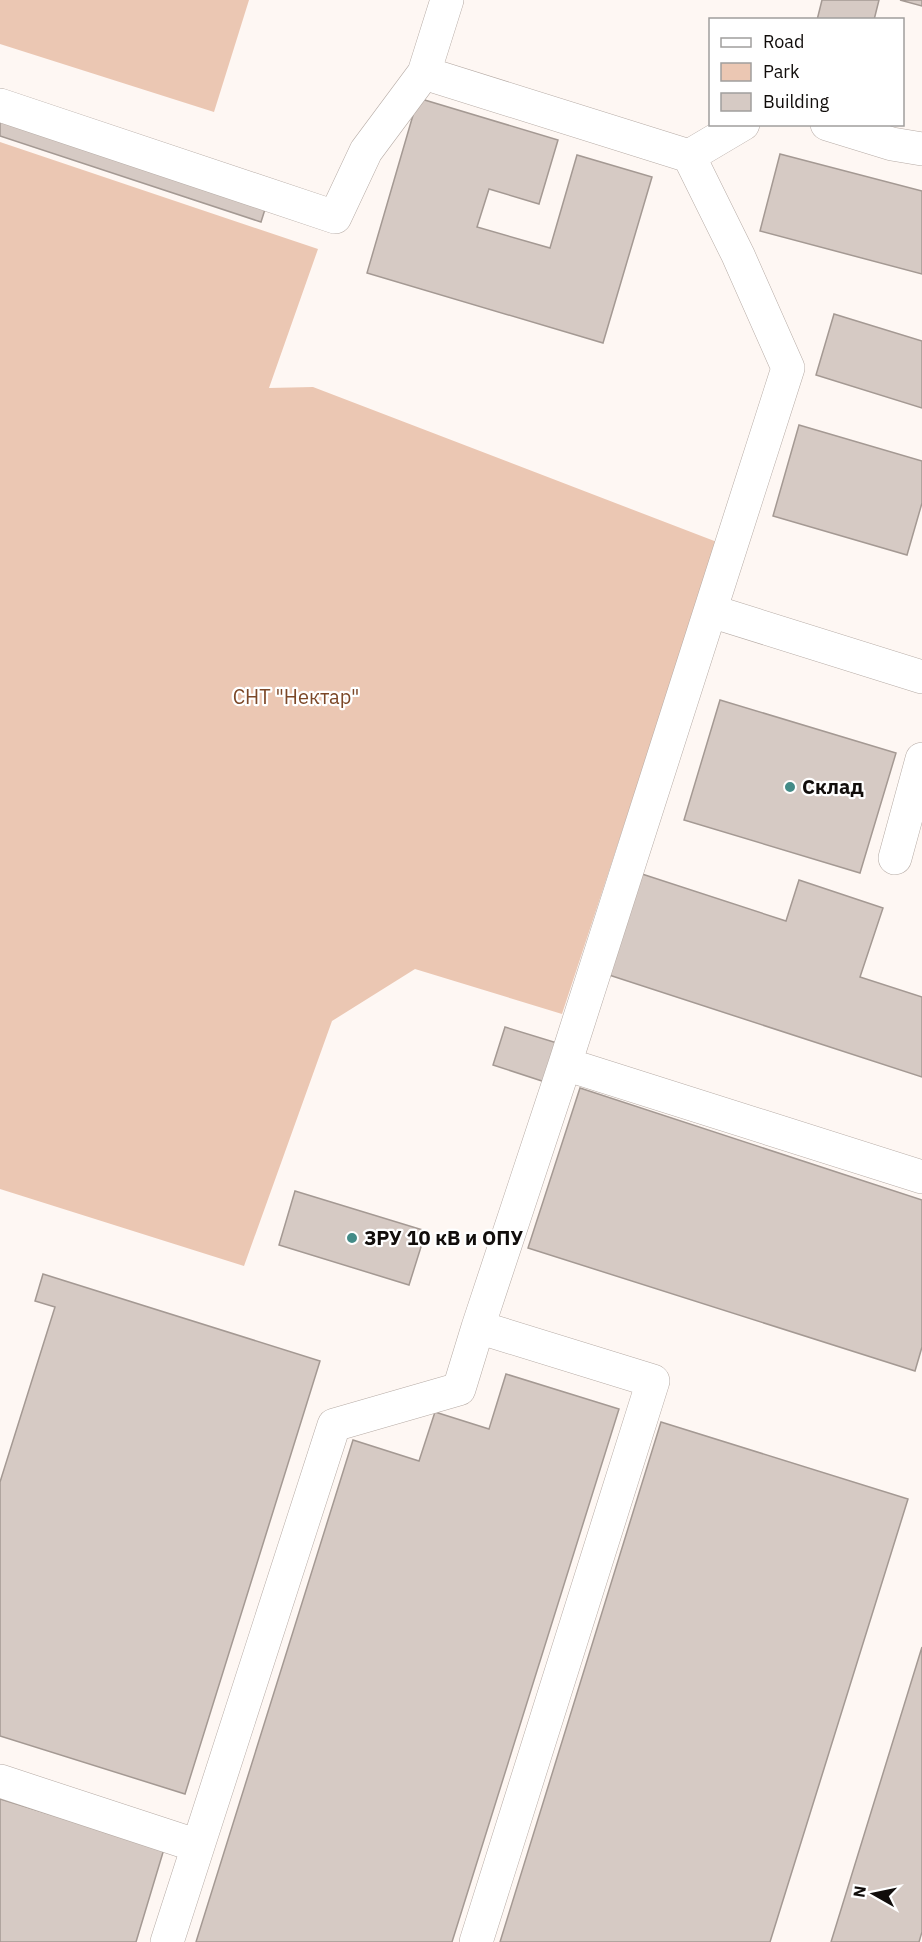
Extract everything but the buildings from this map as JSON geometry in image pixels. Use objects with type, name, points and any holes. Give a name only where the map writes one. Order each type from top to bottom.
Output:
[{"type":"street","points":[[0,105],[335,217],[366,151],[424,73],[447,0]]},
{"type":"street","points":[[167,1942],[334,1425],[459,1389],[788,368],[738,255],[689,156],[424,73]]},
{"type":"street","points":[[689,156],[740,126]]},
{"type":"street","points":[[834,126],[892,144],[922,149]]},
{"type":"street","points":[[711,611],[922,677]]},
{"type":"street","points":[[895,858],[922,759]]},
{"type":"street","points":[[565,1064],[922,1177]]},
{"type":"street","points":[[476,1942],[652,1380],[478,1327]]},
{"type":"street","points":[[0,1781],[198,1846]]},
{"type":"green space","points":[[0,0],[249,0],[214,112],[0,44]]},
{"type":"green space","name":"СНТ \"Нектар\"","points":[[0,142],[318,249],[269,388],[313,387],[717,542],[562,1014],[415,969],[332,1021],[244,1266],[0,1189]]},
{"type":"place","name":"Склад","points":[[790,787]]},
{"type":"place","name":"ЗРУ 10 кВ и ОПУ","points":[[352,1238]]}]
